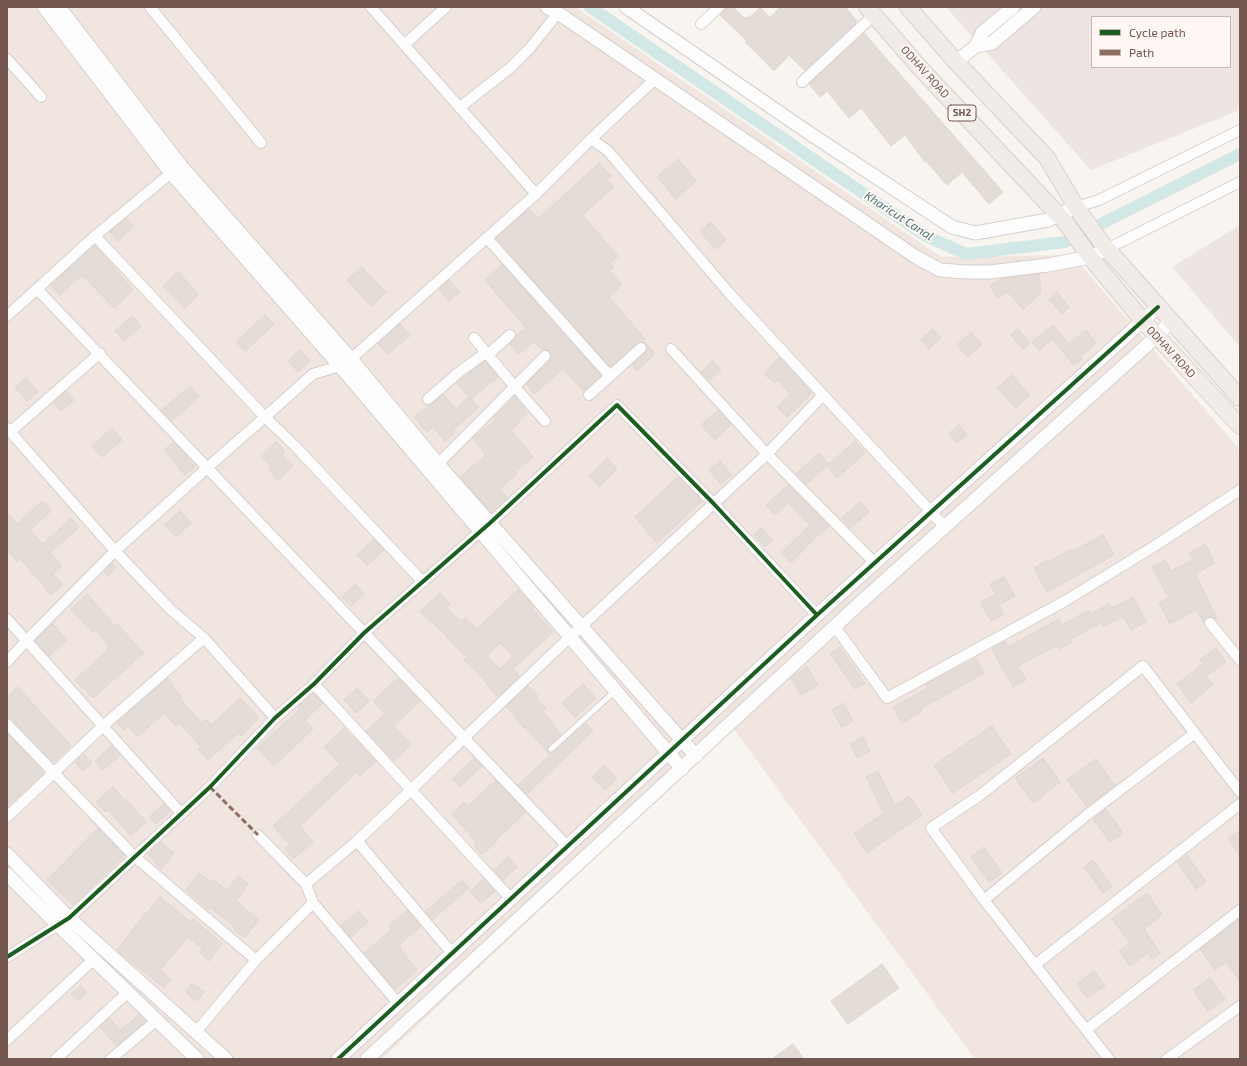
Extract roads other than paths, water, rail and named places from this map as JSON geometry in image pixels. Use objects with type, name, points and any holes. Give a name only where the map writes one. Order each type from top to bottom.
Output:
[{"type":"main road","name":"SH2","points":[[908,7],[956,62],[1047,158],[1079,212]]},
{"type":"main road","name":"ODHAV ROAD","points":[[871,11],[920,68],[1063,219]]},
{"type":"main road","name":"ODHAV ROAD","points":[[1079,212],[1104,246],[1170,322],[1240,398]]},
{"type":"main road","name":"SH2","points":[[1063,219],[1090,257]]},
{"type":"main road","name":"ODHAV ROAD","points":[[1090,257],[1143,321],[1240,426]]},
{"type":"street","points":[[44,7],[171,173],[340,366],[485,527],[581,626],[696,756]]},
{"type":"street","points":[[59,7],[181,166],[351,359],[438,464],[570,637],[682,768]]},
{"type":"street","points":[[150,7],[262,143]]},
{"type":"street","points":[[371,7],[536,194]]},
{"type":"street","points":[[404,45],[446,7]]},
{"type":"street","points":[[626,7],[809,133],[952,227],[975,232],[1048,220],[1063,219],[1240,130]]},
{"type":"street","points":[[701,24],[719,7]]},
{"type":"street","points":[[956,62],[976,46],[982,33],[1013,7]]},
{"type":"street","points":[[976,46],[992,43],[1034,7]]},
{"type":"street","points":[[460,107],[510,68],[530,48],[553,10],[916,257],[940,270],[990,272],[1048,265],[1090,257],[1104,246],[1240,182]]},
{"type":"street","points":[[802,82],[871,11]]},
{"type":"street","points":[[7,59],[41,97]]},
{"type":"street","points":[[7,662],[115,551],[207,468],[313,374],[340,366],[351,359],[536,194],[591,139],[655,79]]},
{"type":"street","points":[[591,139],[608,150],[729,293],[946,527]]},
{"type":"street","points":[[7,316],[95,236],[171,173]]},
{"type":"street","points":[[95,236],[265,418],[295,446],[423,582]]},
{"type":"street","points":[[487,238],[610,376]]},
{"type":"street","points":[[37,289],[100,353],[207,468],[568,846]]},
{"type":"street","points":[[343,1057],[398,1003],[817,615],[1158,307]]},
{"type":"street","points":[[366,1059],[834,627],[1157,336],[1170,322]]},
{"type":"street","points":[[428,399],[458,373],[492,350],[510,334]]},
{"type":"street","points":[[474,338],[514,387],[545,421]]},
{"type":"street","points":[[589,395],[641,348]]},
{"type":"street","points":[[670,349],[767,454],[875,563]]},
{"type":"street","points":[[100,353],[9,430],[115,551],[171,610],[204,638],[276,718]]},
{"type":"street","points":[[438,464],[545,356]]},
{"type":"street","points":[[306,884],[357,841],[581,626],[767,454],[823,395]]},
{"type":"street","points":[[7,958],[69,918],[210,787],[276,718],[314,684],[364,633],[485,527],[617,405],[714,504],[817,615]]},
{"type":"street","points":[[834,627],[887,698],[1065,601],[1153,547],[1240,490]]},
{"type":"street","points":[[7,619],[181,813]]},
{"type":"street","points":[[1210,623],[1240,660]]},
{"type":"street","points":[[7,817],[54,774],[102,726],[204,638]]},
{"type":"street","points":[[1109,1059],[984,900],[930,828],[979,796],[1143,666],[1240,792]]},
{"type":"street","points":[[314,684],[511,899]]},
{"type":"street","points":[[7,724],[135,857],[256,960]]},
{"type":"street","points":[[984,900],[1087,815],[1195,733]]},
{"type":"street","points":[[1035,965],[1240,804]]},
{"type":"street","points":[[258,835],[306,884],[313,903],[398,1003]]},
{"type":"street","points":[[357,841],[452,953]]},
{"type":"street","points":[[7,854],[69,918],[226,1059]]},
{"type":"street","points":[[7,874],[157,1020],[191,1057]]},
{"type":"street","points":[[196,1032],[256,960],[313,903]]},
{"type":"street","points":[[1086,1030],[1240,910]]},
{"type":"street","points":[[7,1040],[94,959]]},
{"type":"street","points":[[56,1059],[128,992]]},
{"type":"street","points":[[1167,1059],[1240,1006]]},
{"type":"street","points":[[111,1059],[157,1020]]},
{"type":"lane","points":[[551,749],[616,690]]},
{"type":"waterway","name":"Kharicut Canal","points":[[590,7],[926,236],[966,254],[1065,242],[1240,154]]}]
